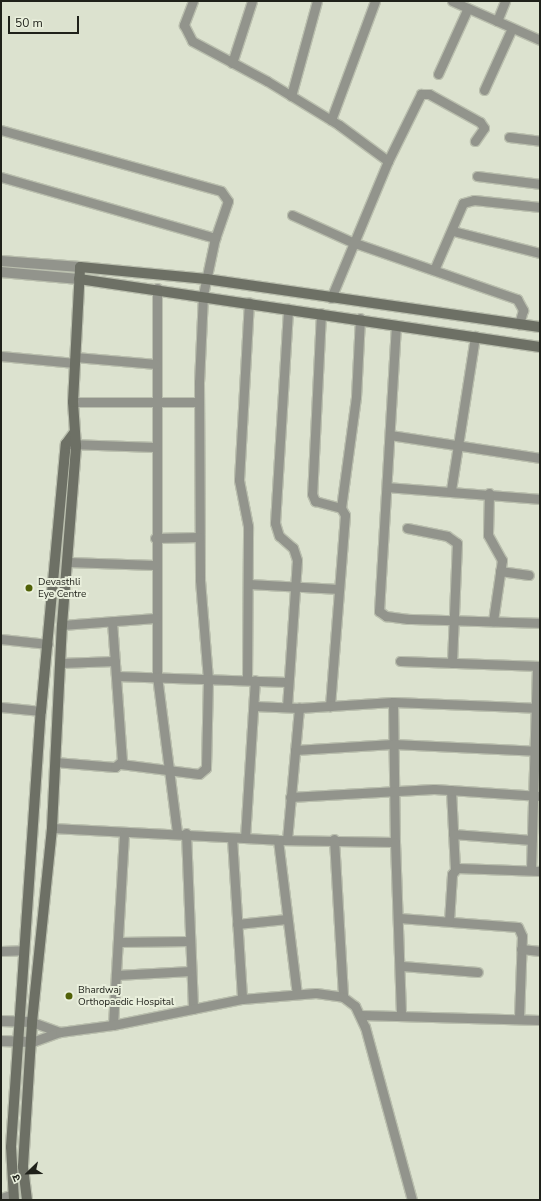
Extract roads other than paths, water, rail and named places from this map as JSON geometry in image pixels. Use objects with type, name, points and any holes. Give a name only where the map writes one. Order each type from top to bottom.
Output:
[{"type":"main road","points":[[13,1197],[10,1170],[24,950],[35,835],[41,710],[71,445],[74,433],[73,402],[80,267],[206,279],[540,327]]},
{"type":"main road","points":[[80,279],[157,288],[360,318],[540,347]]},
{"type":"main road","points":[[27,1200],[24,1166],[32,1022],[52,828],[62,624],[68,562],[71,445]]},
{"type":"street","points":[[193,1],[184,24],[187,36],[201,49],[232,63],[331,120],[386,165]]},
{"type":"street","points":[[232,63],[252,1]]},
{"type":"street","points":[[291,96],[318,1]]},
{"type":"street","points":[[331,120],[375,1]]},
{"type":"street","points":[[452,1],[540,40]]},
{"type":"street","points":[[497,21],[505,1]]},
{"type":"street","points":[[438,74],[468,8]]},
{"type":"street","points":[[484,90],[512,28]]},
{"type":"street","points":[[331,298],[352,242],[381,180],[386,165],[423,93],[482,124],[484,128],[475,141]]},
{"type":"street","points":[[1,130],[221,191],[228,201],[215,238],[203,295],[199,402],[199,537],[208,679],[205,772],[199,774],[171,769],[121,764],[115,767],[55,762]]},
{"type":"street","points":[[509,137],[540,141]]},
{"type":"street","points":[[477,176],[540,184]]},
{"type":"street","points":[[1,177],[215,238]]},
{"type":"street","points":[[434,270],[452,231],[460,209],[468,201],[540,207]]},
{"type":"street","points":[[292,216],[352,242],[520,301],[523,310],[519,324]]},
{"type":"street","points":[[452,231],[540,253]]},
{"type":"street","points":[[1,260],[80,267]]},
{"type":"street","points":[[1,272],[80,279]]},
{"type":"street","points":[[157,288],[155,447],[157,676],[181,833],[190,941],[193,1009]]},
{"type":"street","points":[[245,838],[254,706],[251,680],[248,526],[239,480],[249,302]]},
{"type":"street","points":[[286,707],[296,553],[279,536],[275,523],[288,308]]},
{"type":"street","points":[[321,313],[312,494],[315,501],[341,508]]},
{"type":"street","points":[[330,706],[345,515],[341,508],[356,397],[360,318]]},
{"type":"street","points":[[396,324],[379,611],[386,616],[540,623]]},
{"type":"street","points":[[451,490],[475,336]]},
{"type":"street","points":[[1,356],[156,364]]},
{"type":"street","points":[[73,402],[199,402]]},
{"type":"street","points":[[390,435],[540,458]]},
{"type":"street","points":[[71,445],[155,447]]},
{"type":"street","points":[[387,487],[451,490],[540,499]]},
{"type":"street","points":[[489,493],[488,535],[502,555],[494,621]]},
{"type":"street","points":[[406,528],[447,536],[457,543],[452,663]]},
{"type":"street","points":[[155,538],[199,537]]},
{"type":"street","points":[[68,562],[155,565]]},
{"type":"street","points":[[500,571],[529,575]]},
{"type":"street","points":[[248,584],[339,589]]},
{"type":"street","points":[[62,624],[156,618]]},
{"type":"street","points":[[112,621],[121,764]]},
{"type":"street","points":[[1,640],[48,644]]},
{"type":"street","points":[[60,662],[115,661]]},
{"type":"street","points":[[400,662],[538,666],[536,796],[532,840],[536,870],[455,869]]},
{"type":"street","points":[[116,676],[157,676],[288,682]]},
{"type":"street","points":[[254,706],[299,708],[393,702],[538,708]]},
{"type":"street","points":[[393,702],[392,790],[402,966],[401,1015]]},
{"type":"street","points":[[1,707],[41,710]]},
{"type":"street","points":[[296,994],[287,919],[282,840],[290,797],[299,708]]},
{"type":"street","points":[[295,750],[393,744],[537,750]]},
{"type":"street","points":[[290,797],[392,790],[451,790],[536,796]]},
{"type":"street","points":[[449,921],[455,869],[451,790]]},
{"type":"street","points":[[52,828],[124,833],[181,833],[232,838],[282,840],[334,839],[395,842]]},
{"type":"street","points":[[113,1026],[124,833]]},
{"type":"street","points":[[453,834],[532,840]]},
{"type":"street","points":[[232,838],[242,999]]},
{"type":"street","points":[[334,839],[343,997]]},
{"type":"street","points":[[399,918],[515,926],[521,931],[519,1019]]},
{"type":"street","points":[[237,924],[287,919]]},
{"type":"street","points":[[118,942],[190,941]]},
{"type":"street","points":[[1,951],[24,950]]},
{"type":"street","points":[[521,950],[540,951]]},
{"type":"street","points":[[402,966],[478,972]]},
{"type":"street","points":[[116,975],[191,971]]},
{"type":"street","points":[[1,1041],[32,1042],[60,1032],[113,1026],[242,999],[296,994],[343,997],[351,1001],[360,1016],[412,1200]]},
{"type":"street","points":[[360,1016],[401,1015],[540,1020]]},
{"type":"street","points":[[1,1021],[32,1022],[60,1032]]},
{"type":"street","points":[[1,1198],[13,1197]]},
{"type":"place","name":"Devasthli Eye Centre","points":[[29,588]]},
{"type":"place","name":"Bhardwaj Orthopaedic Hospital","points":[[69,996]]}]
